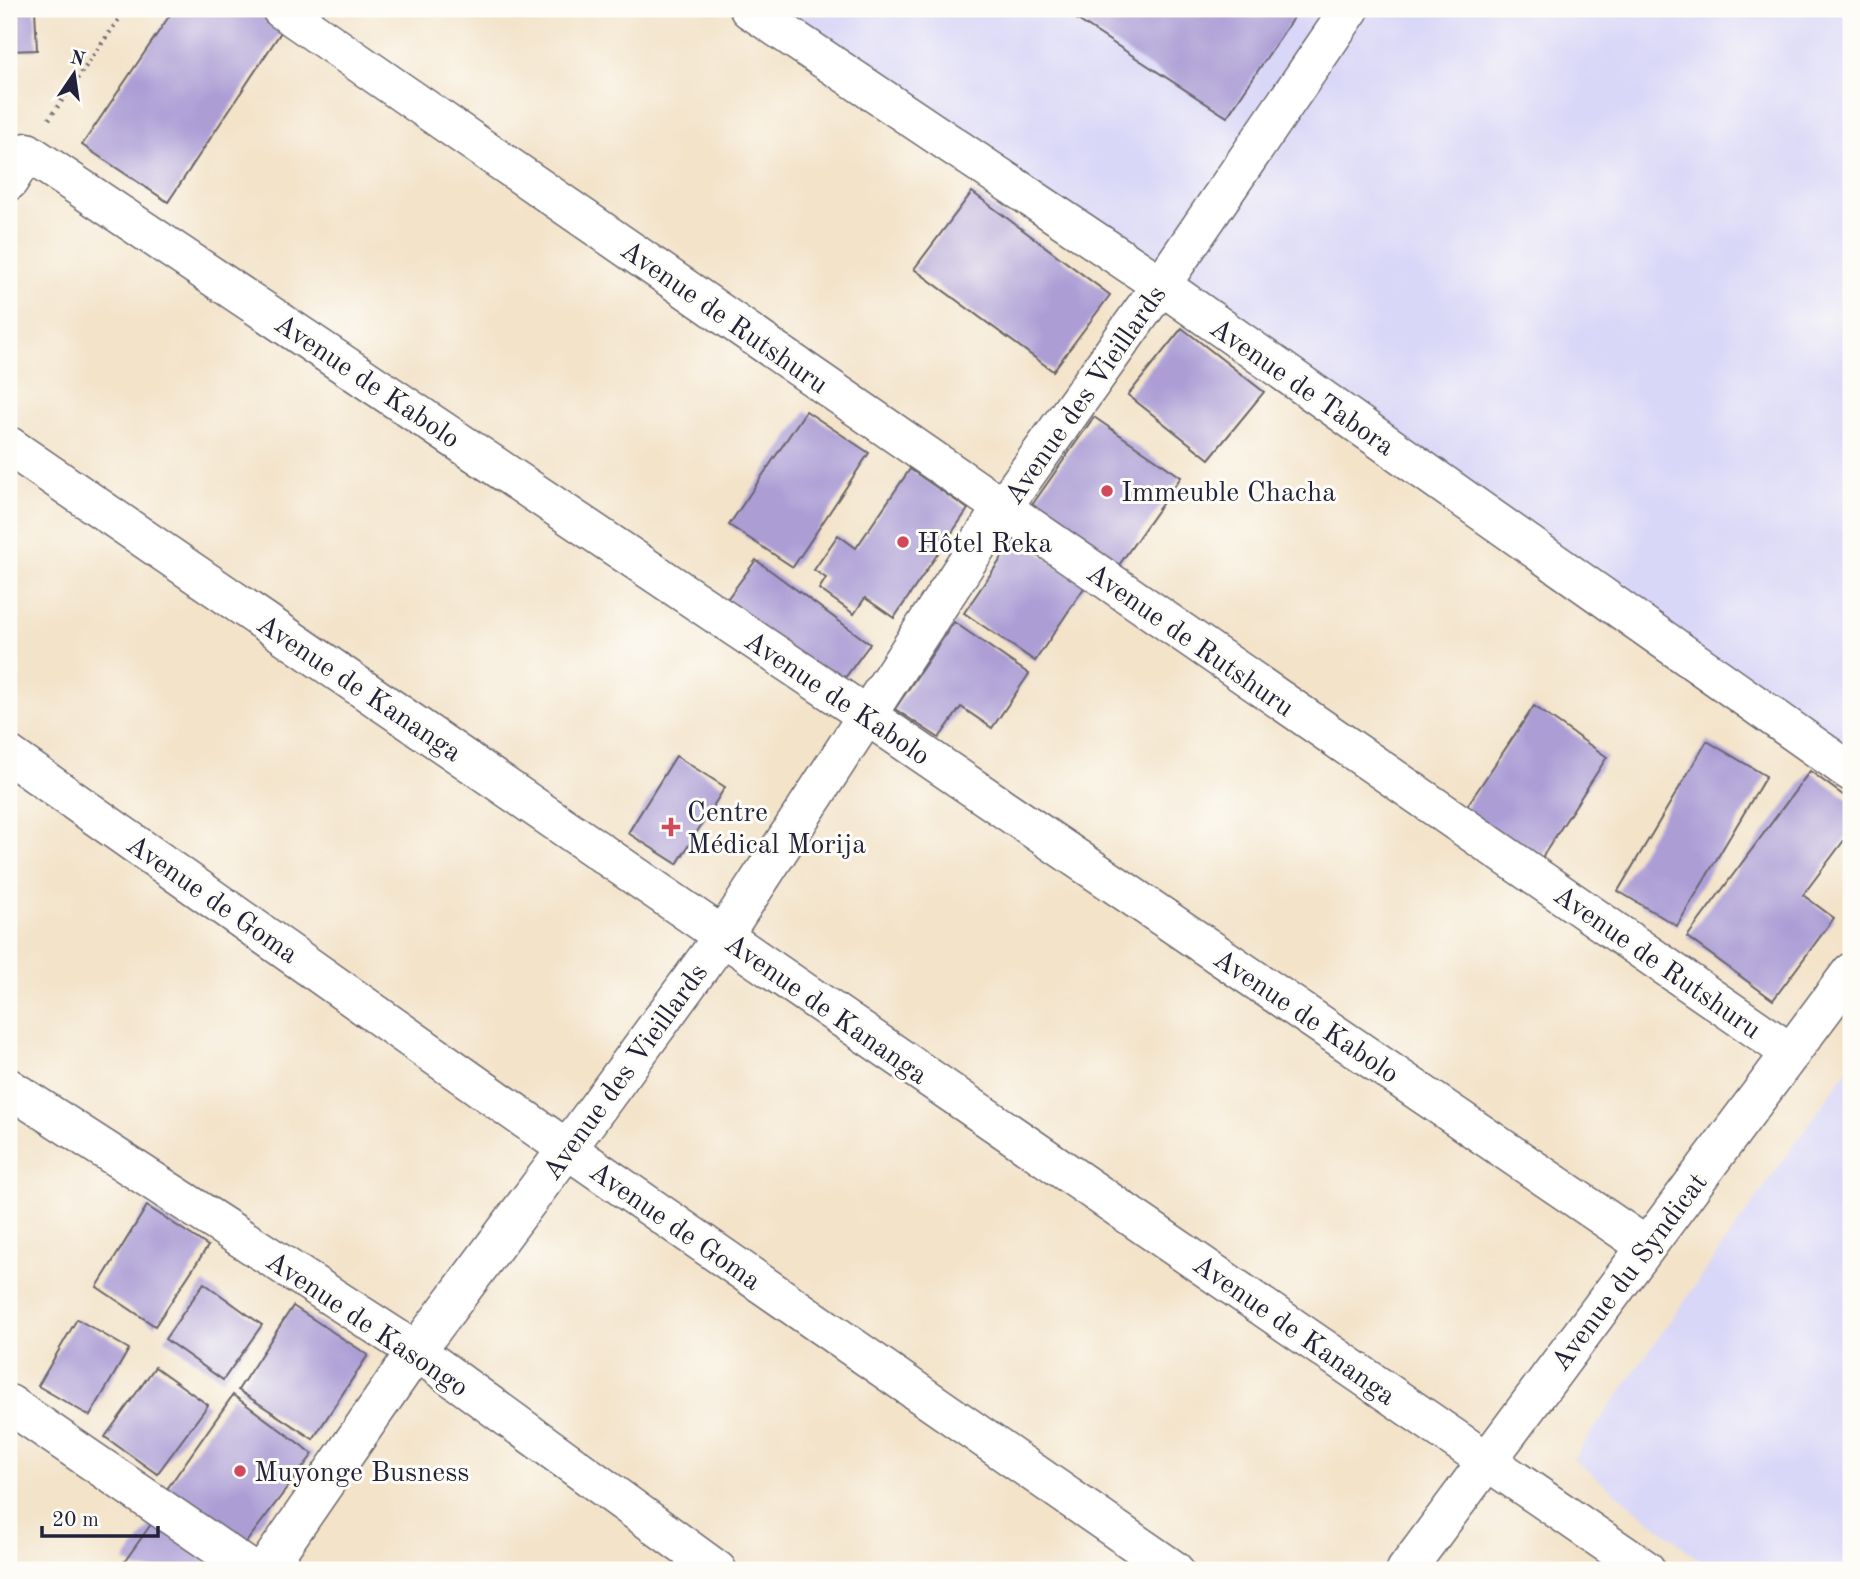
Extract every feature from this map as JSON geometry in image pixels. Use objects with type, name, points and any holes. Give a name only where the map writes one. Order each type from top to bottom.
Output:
[{"type":"street","name":"Avenue de Rutshuru","points":[[281,9],[1791,1053]]},
{"type":"street","name":"Avenue de Tabora","points":[[749,9],[1161,285],[1851,772]]},
{"type":"street","name":"Avenue des Vieillards","points":[[265,1570],[416,1351],[723,936],[1002,508],[1161,285],[1350,9]]},
{"type":"street","name":"Avenue de Kabolo","points":[[18,166],[866,715],[1646,1246]]},
{"type":"street","name":"Avenue de Kananga","points":[[9,446],[1646,1570]]},
{"type":"street","name":"Avenue de Goma","points":[[9,755],[567,1149],[1174,1570]]},
{"type":"street","name":"Avenue du Syndicat","points":[[1406,1570],[1851,972]]},
{"type":"street","name":"Avenue de Kasongo","points":[[9,1088],[416,1351],[717,1570]]},
{"type":"street","points":[[9,1404],[251,1570]]},
{"type":"path","points":[[18,166],[126,9]]},
{"type":"shaded area","points":[[761,9],[1851,9],[1851,764]]},
{"type":"shaded area","points":[[1851,1064],[1851,1570],[1712,1570],[1573,1459]]},
{"type":"building","points":[[9,9],[35,9],[37,50],[9,51]]},
{"type":"building","points":[[174,9],[259,9],[285,26],[168,202],[82,145]]},
{"type":"building","points":[[1061,9],[1299,9],[1227,117]]},
{"type":"building","points":[[972,192],[1110,295],[1053,371],[914,269]]},
{"type":"building","points":[[1182,328],[1264,392],[1209,459],[1128,395]]},
{"type":"building","points":[[806,411],[869,453],[793,567],[729,525]]},
{"type":"building","name":"Immeuble Chacha","points":[[1094,417],[1181,477],[1119,565],[1032,505]]},
{"type":"building","name":"Hôtel Reka","points":[[910,469],[968,509],[894,618],[865,598],[854,614],[819,589],[826,578],[814,570],[838,535],[856,548]]},
{"type":"building","points":[[1016,537],[1086,585],[1035,661],[964,613]]},
{"type":"building","points":[[756,560],[870,644],[839,686],[725,602]]},
{"type":"building","points":[[954,622],[1029,674],[992,728],[961,707],[939,738],[895,709]]},
{"type":"building","points":[[1534,706],[1607,757],[1537,865],[1463,812]]},
{"type":"building","points":[[1707,741],[1766,776],[1677,926],[1618,891]]},
{"type":"building","points":[[676,756],[725,787],[677,864],[628,833]]},
{"type":"building","points":[[1810,771],[1851,801],[1851,831],[1803,895],[1834,918],[1773,1000],[1687,937]]},
{"type":"building","points":[[147,1206],[208,1246],[155,1326],[97,1287]]},
{"type":"building","points":[[204,1283],[262,1325],[223,1380],[165,1339]]},
{"type":"building","points":[[293,1306],[368,1355],[313,1439],[238,1390]]},
{"type":"building","points":[[77,1319],[129,1349],[90,1416],[38,1386]]},
{"type":"building","points":[[155,1367],[208,1405],[157,1474],[105,1437]]},
{"type":"building","name":"Muyonge Busness","points":[[233,1395],[313,1454],[244,1545],[167,1489]]},
{"type":"building","points":[[152,1523],[214,1567],[212,1570],[138,1570],[125,1561]]},
{"type":"place","name":"Immeuble Chacha","points":[[1107,491]]},
{"type":"place","name":"Hôtel Reka","points":[[903,542]]},
{"type":"place","name":"Centre Médical Morija","points":[[671,827]]},
{"type":"place","name":"Muyonge Busness","points":[[240,1471]]}]
